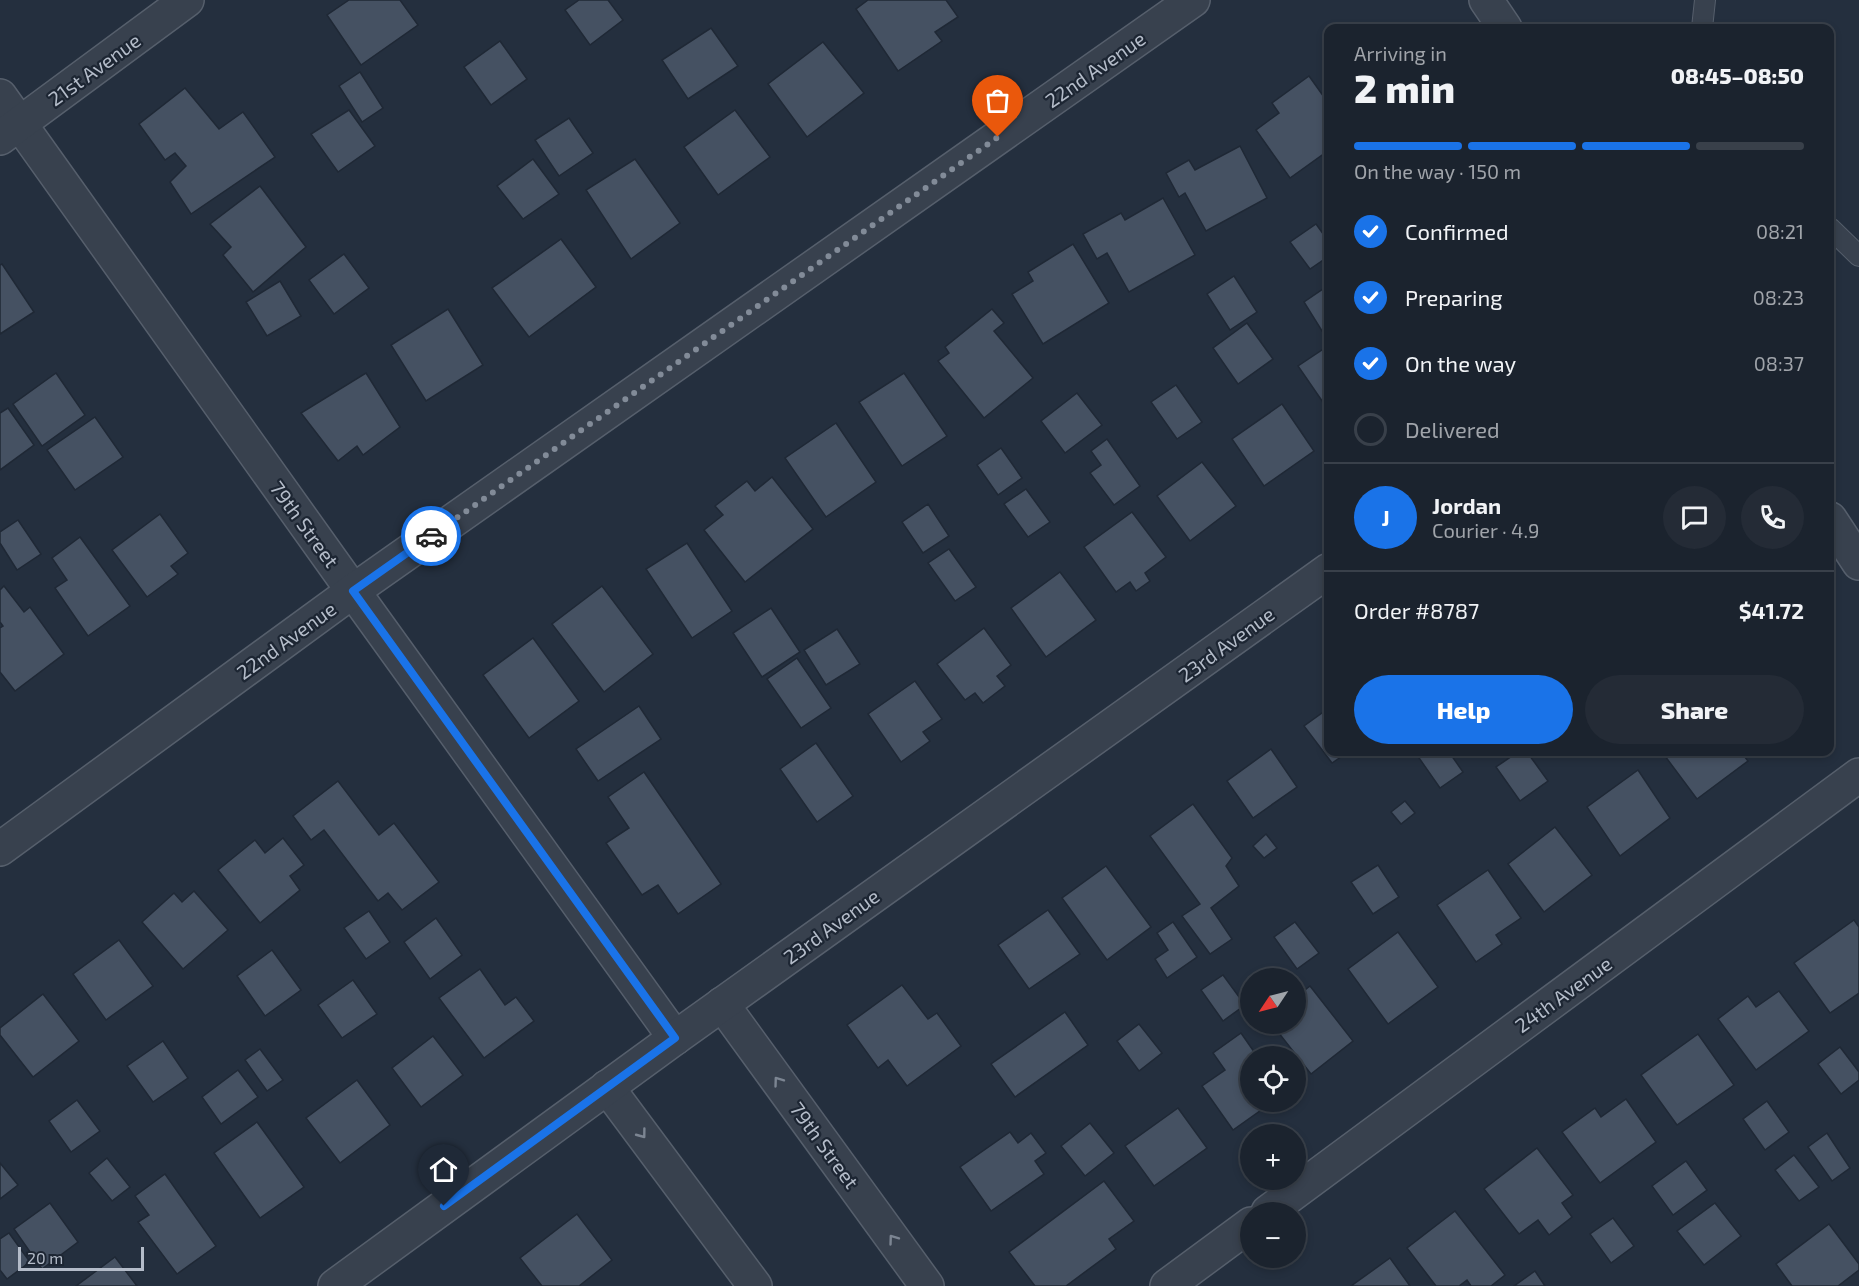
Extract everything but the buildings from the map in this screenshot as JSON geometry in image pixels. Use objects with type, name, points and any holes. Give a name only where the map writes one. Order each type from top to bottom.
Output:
[{"type":"street","name":"21st Avenue","points":[[9,131],[187,0]]},
{"type":"street","name":"22nd Avenue","points":[[0,849],[353,591],[1193,0]]},
{"type":"street","points":[[1486,0],[1502,24]]},
{"type":"street","name":"79th Street","points":[[0,96],[9,131],[353,591],[675,1038]]},
{"type":"street","points":[[1834,525],[1859,563]]},
{"type":"street","name":"23rd Avenue","points":[[335,1286],[675,1038],[1324,574]]},
{"type":"street","name":"24th Avenue","points":[[1282,1202],[1859,775]]},
{"type":"street","name":"79th Street","points":[[723,1004],[927,1286]]},
{"type":"street","points":[[607,1087],[755,1286]]},
{"type":"street","points":[[1167,1286],[1240,1232]]},
{"type":"lane","points":[[1702,24],[1705,0]]},
{"type":"lane","points":[[1834,232],[1859,256]]},
{"type":"way so far","points":[[431,536],[998,137]]},
{"type":"route","points":[[431,536],[353,591],[675,1038],[444,1206]]}]
